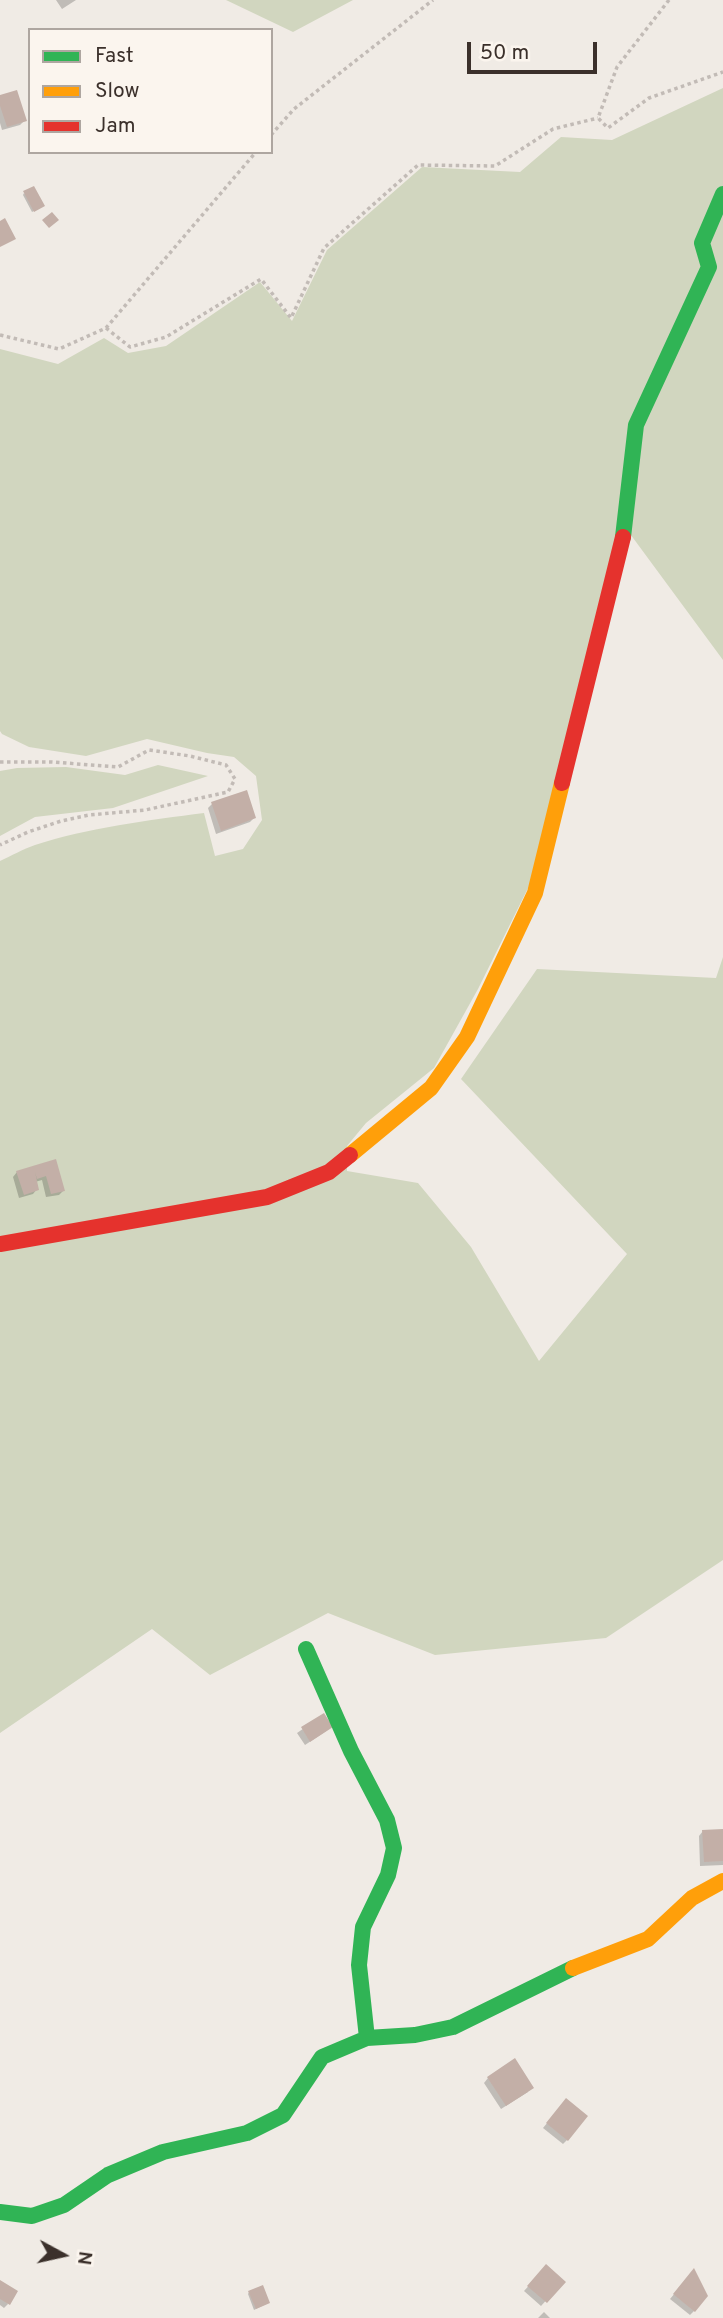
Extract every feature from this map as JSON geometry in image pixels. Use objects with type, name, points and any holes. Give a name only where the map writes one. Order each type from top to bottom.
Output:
[{"type":"street","points":[[0,1244],[267,1197],[329,1172],[430,1088],[467,1037],[535,893],[625,527],[636,425],[709,267],[702,243],[723,194]]},
{"type":"street","points":[[306,1648],[351,1751],[387,1820],[394,1848],[388,1875],[363,1927],[359,1965],[367,2038]]},
{"type":"street","points":[[0,2212],[32,2216],[64,2205],[108,2175],[163,2152],[247,2133],[283,2115],[322,2057],[367,2038],[415,2035],[453,2027],[559,1974],[648,1939],[692,1898],[723,1881]]},
{"type":"path","points":[[273,133],[294,109],[433,0]]},
{"type":"path","points":[[597,118],[617,67],[669,0]]},
{"type":"path","points":[[597,118],[608,128],[649,98],[723,72]]},
{"type":"path","points":[[106,328],[130,347],[166,337],[261,279],[291,318],[324,248],[418,165],[495,166],[553,129],[597,118]]},
{"type":"path","points":[[0,335],[60,349],[106,328],[254,154]]},
{"type":"path","points":[[0,762],[52,762],[118,767],[149,750],[226,765],[235,779],[228,792],[145,810],[89,815],[61,821],[0,845]]},
{"type":"green space","points":[[226,0],[353,0],[293,32]]},
{"type":"green space","points":[[723,88],[723,660],[625,527],[532,880],[478,989],[434,1068],[366,1123],[347,1146],[347,1171],[418,1183],[471,1247],[539,1361],[627,1254],[461,1079],[537,969],[716,978],[723,957],[723,1560],[606,1638],[435,1655],[328,1613],[210,1675],[152,1629],[0,1733],[0,861],[35,845],[97,829],[204,813],[215,856],[243,849],[262,820],[256,776],[234,757],[147,739],[86,756],[29,747],[0,731],[0,349],[58,364],[104,338],[128,353],[166,346],[260,282],[292,321],[327,250],[422,167],[520,172],[561,137],[612,140]]},
{"type":"green space","points":[[158,765],[208,776],[113,808],[35,817],[0,836],[0,771],[66,767],[125,775]]},
{"type":"building","points":[[17,90],[27,121],[7,127],[0,106],[0,95]]},
{"type":"building","points":[[34,186],[45,206],[34,212],[23,191]]},
{"type":"building","points":[[52,212],[59,220],[49,228],[42,220]]},
{"type":"building","points":[[5,218],[16,239],[0,247],[0,221]]},
{"type":"building","points":[[247,790],[256,818],[221,831],[211,802]]},
{"type":"building","points":[[56,1159],[65,1191],[51,1194],[46,1176],[37,1179],[35,1172],[39,1190],[24,1195],[16,1171]]},
{"type":"building","points":[[324,1713],[333,1727],[310,1742],[301,1727]]},
{"type":"building","points":[[723,1829],[723,1861],[704,1862],[702,1830]]},
{"type":"building","points":[[515,2058],[534,2088],[506,2106],[487,2077]]},
{"type":"building","points":[[566,2098],[588,2116],[568,2141],[546,2123]]},
{"type":"building","points":[[546,2264],[566,2282],[547,2303],[527,2286]]},
{"type":"building","points":[[694,2268],[708,2296],[695,2312],[673,2294]]},
{"type":"building","points":[[0,2280],[18,2291],[10,2305],[0,2299]]},
{"type":"building","points":[[263,2285],[270,2303],[256,2309],[248,2291]]},
{"type":"traffic: fast","points":[[623,537],[636,425],[709,267],[702,243],[723,194]]},
{"type":"traffic: fast","points":[[306,1649],[351,1751],[387,1820],[394,1848],[388,1875],[363,1927],[359,1965],[367,2038]]},
{"type":"traffic: fast","points":[[0,2212],[32,2216],[64,2205],[108,2175],[163,2152],[247,2133],[283,2115],[322,2057],[367,2038],[415,2035],[453,2027],[573,1968]]},
{"type":"traffic: slow","points":[[350,1155],[431,1088],[467,1037],[535,893],[562,783]]},
{"type":"traffic: slow","points":[[573,1968],[648,1939],[692,1898],[723,1881]]},
{"type":"traffic: jam","points":[[562,783],[623,537]]},
{"type":"traffic: jam","points":[[0,1244],[267,1197],[329,1172],[350,1155]]}]
